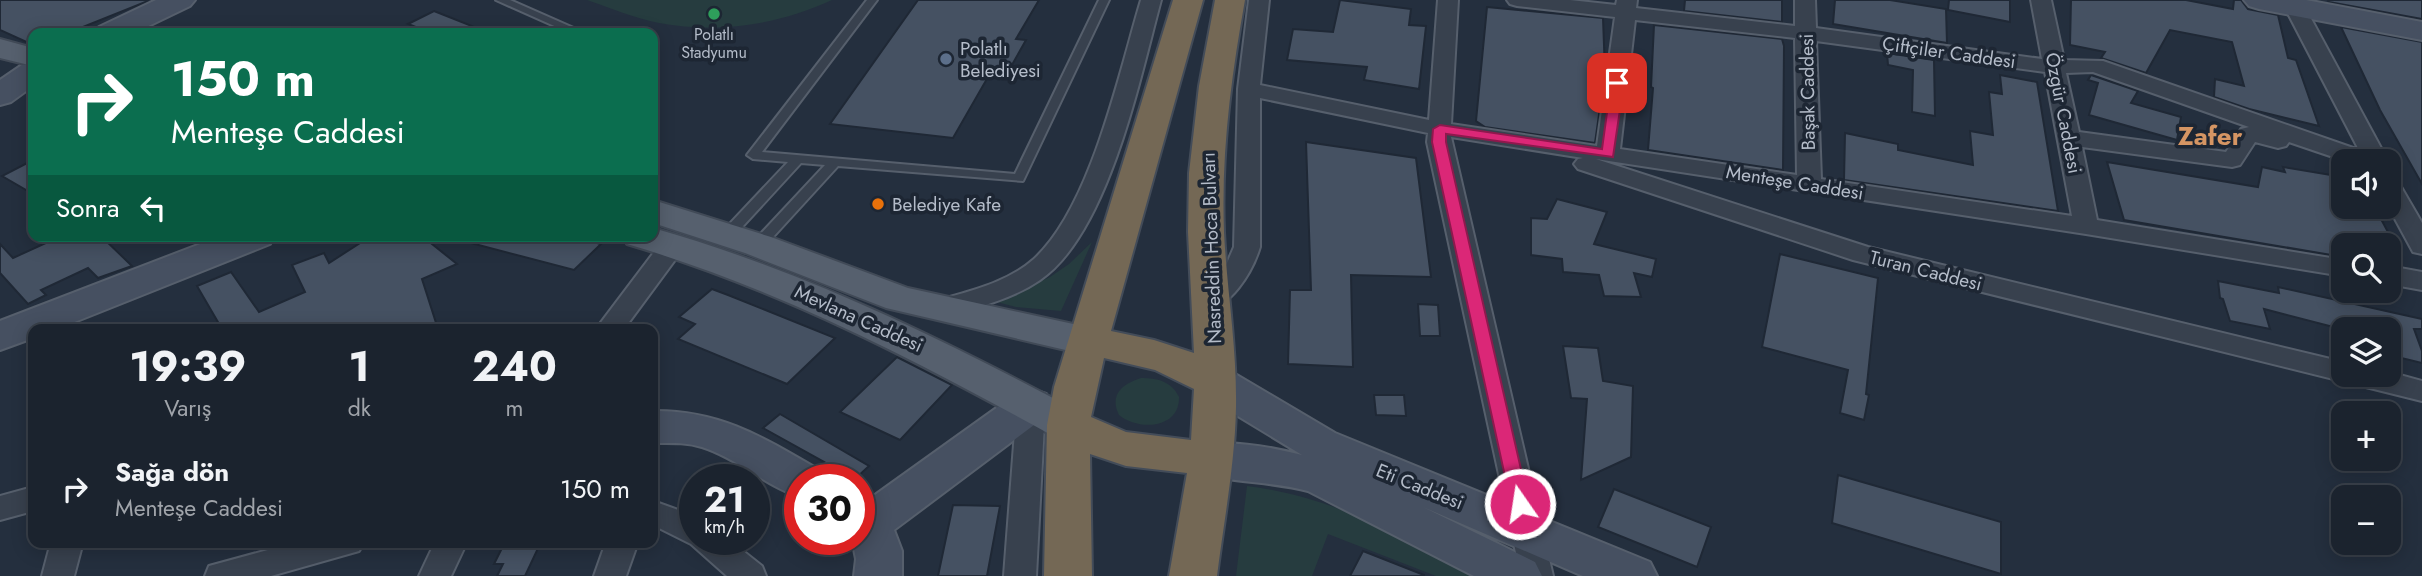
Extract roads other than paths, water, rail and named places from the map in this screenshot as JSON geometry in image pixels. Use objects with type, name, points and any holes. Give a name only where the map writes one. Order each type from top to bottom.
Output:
[{"type":"highway","points":[[1068,576],[1058,405],[1087,341],[1188,0]]},
{"type":"highway","name":"Nasreddin Hoca Bulvarı","points":[[1193,576],[1215,398],[1206,229],[1208,135],[1230,0]]},
{"type":"highway","points":[[1087,341],[1147,351],[1179,361],[1215,398]]},
{"type":"highway","points":[[1058,405],[1103,442],[1126,449],[1209,459]]},
{"type":"main road","points":[[0,48],[20,75]]},
{"type":"main road","name":"Mevlana Caddesi","points":[[658,213],[742,240],[870,288],[941,308],[1087,341]]},
{"type":"main road","name":"Mevlana Caddesi","points":[[658,241],[805,293],[1058,405]]},
{"type":"street","points":[[121,28],[180,0]]},
{"type":"street","points":[[941,308],[1014,284],[1043,265],[1059,247],[1087,197],[1151,0]]},
{"type":"street","points":[[1210,300],[1230,281],[1242,264],[1247,247],[1249,89],[1259,0]]},
{"type":"street","points":[[1448,0],[1439,142],[1537,576]]},
{"type":"street","name":"Çiftçiler Caddesi","points":[[1517,0],[1626,6],[2054,67],[2095,66],[2331,149]]},
{"type":"street","name":"Başak Caddesi","points":[[1805,0],[1810,184]]},
{"type":"street","name":"Özgür Caddesi","points":[[2041,0],[2086,226]]},
{"type":"street","points":[[2259,0],[2293,3],[2422,32]]},
{"type":"street","points":[[2293,3],[2370,149]]},
{"type":"street","points":[[1608,154],[1626,6]]},
{"type":"street","name":"Menteşe Caddesi","points":[[1249,89],[1440,129],[2086,226],[2331,266]]},
{"type":"street","points":[[2069,138],[2232,159],[2249,134],[2331,153]]},
{"type":"street","name":"Turan Caddesi","points":[[1517,141],[1862,254],[2331,369]]},
{"type":"street","points":[[2401,207],[2422,246]]},
{"type":"street","points":[[31,324],[242,242]]},
{"type":"street","points":[[613,324],[656,242]]},
{"type":"street","points":[[2401,277],[2422,281]]},
{"type":"street","points":[[0,336],[28,325]]},
{"type":"street","points":[[2401,386],[2422,391]]},
{"type":"street","name":"Eti Caddesi","points":[[1215,398],[1320,445],[1633,576]]},
{"type":"street","points":[[875,513],[1058,405]]},
{"type":"street","points":[[1020,576],[1058,405]]},
{"type":"street","points":[[658,427],[710,432],[732,441],[784,471]]},
{"type":"street","name":"Eti Caddesi","points":[[1209,459],[1282,467],[1320,477],[1518,576]]},
{"type":"street","points":[[0,508],[28,500]]},
{"type":"street","points":[[658,515],[679,522]]},
{"type":"street","points":[[875,537],[881,564],[878,576]]},
{"type":"street","points":[[58,576],[65,548]]},
{"type":"street","points":[[221,576],[326,548]]},
{"type":"street","points":[[435,576],[448,548]]},
{"type":"street","points":[[610,576],[620,548]]},
{"type":"street","points":[[724,555],[750,576]]},
{"type":"lane","points":[[501,0],[567,28]]},
{"type":"lane","points":[[872,0],[753,155],[1019,178],[1104,0]]},
{"type":"lane","points":[[742,240],[798,159]]},
{"type":"lane","points":[[742,240],[835,162]]},
{"type":"place","name":"Polatlı Stadyumu","points":[[714,14]]},
{"type":"place","name":"Polatlı Belediyesi","points":[[946,59]]},
{"type":"place","name":"Belediye Kafe","points":[[878,204]]},
{"type":"district","name":"Zafer","points":[[2210,136]]}]
